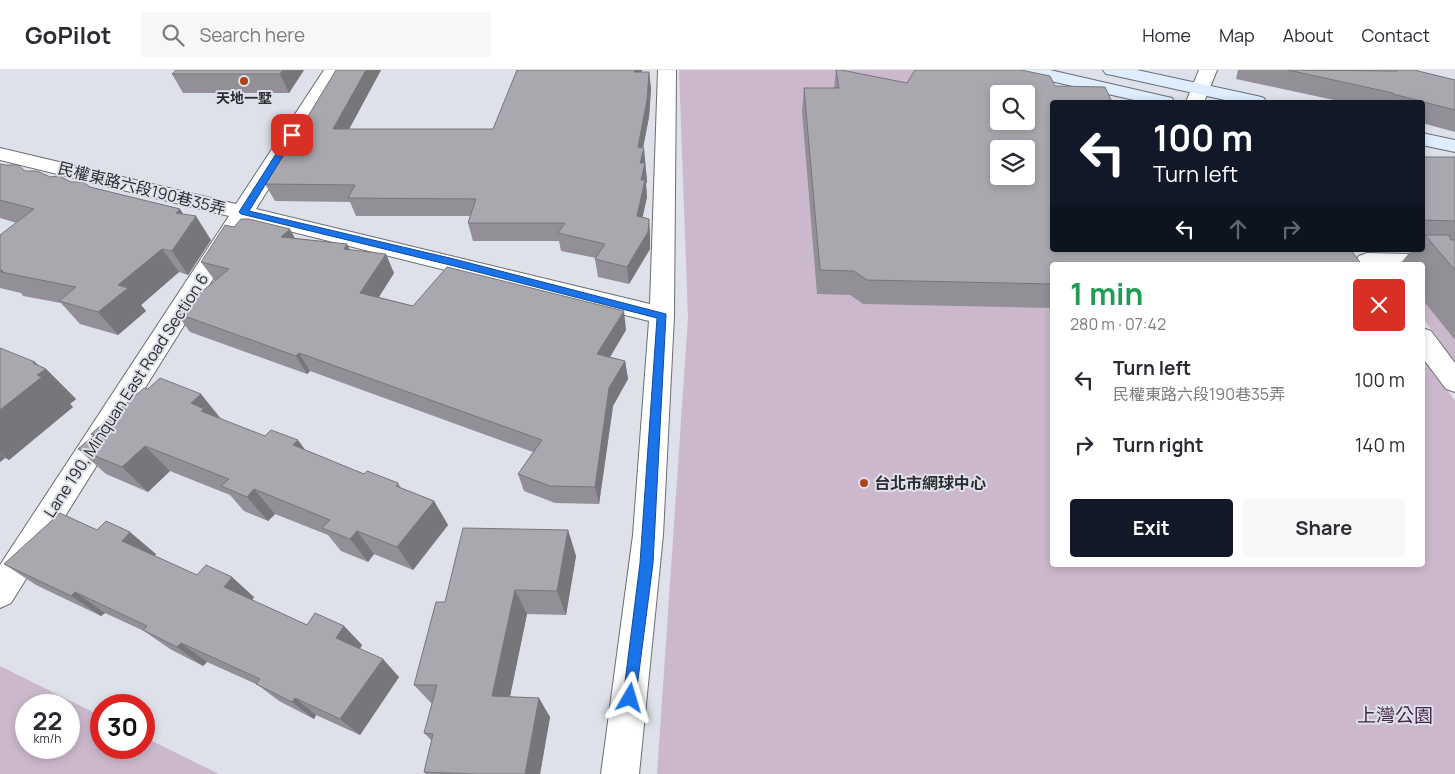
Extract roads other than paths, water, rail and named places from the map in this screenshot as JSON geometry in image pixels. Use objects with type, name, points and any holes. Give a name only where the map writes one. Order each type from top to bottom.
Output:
[{"type":"main road","points":[[1026,70],[1156,100]]},
{"type":"main road","points":[[1112,70],[1197,96],[1236,100]]},
{"type":"main road","points":[[1425,140],[1455,146]]},
{"type":"main road","points":[[1425,159],[1455,164]]},
{"type":"street","name":"Lane 190, Minquan East Road Section 6","points":[[0,593],[333,70]]},
{"type":"street","points":[[620,774],[646,563],[662,316],[666,70]]},
{"type":"street","points":[[1197,96],[1208,70]]},
{"type":"street","name":"民權東路六段190巷35弄","points":[[0,154],[454,262],[662,316]]},
{"type":"street","points":[[1365,259],[1455,263]]},
{"type":"street","points":[[1425,341],[1455,382]]},
{"type":"place","name":"天地一墅","points":[[244,81]]},
{"type":"place","name":"台北市網球中心","points":[[864,483]]},
{"type":"park label","name":"上灣公園","points":[[1395,715]]}]
